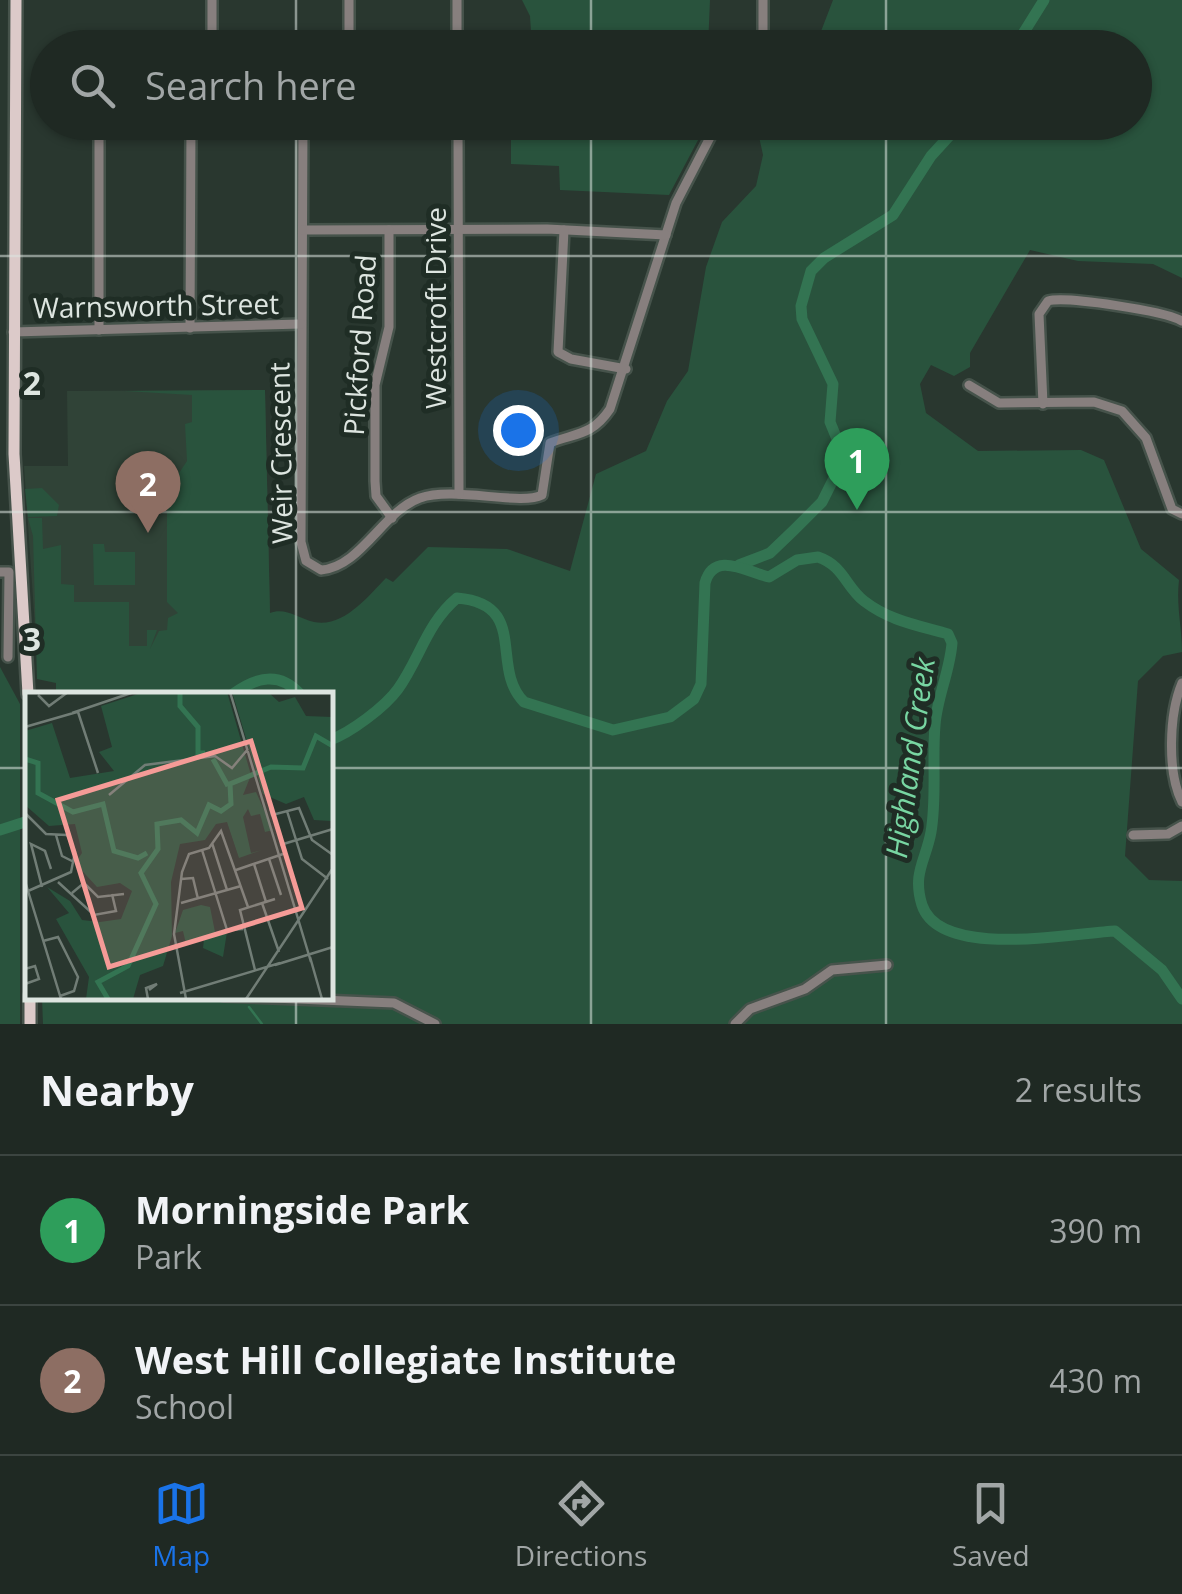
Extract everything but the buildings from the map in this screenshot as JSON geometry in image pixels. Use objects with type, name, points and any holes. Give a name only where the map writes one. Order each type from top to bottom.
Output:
[{"type":"main road","points":[[8,0],[13,24]]},
{"type":"main road","points":[[16,0],[8,173],[13,332],[8,389],[28,692]]},
{"type":"street","points":[[212,0],[212,30]]},
{"type":"street","points":[[349,30],[350,0]]},
{"type":"street","points":[[456,0],[457,30]]},
{"type":"street","points":[[763,0],[763,30]]},
{"type":"street","points":[[99,140],[99,330]]},
{"type":"street","points":[[190,328],[191,140]]},
{"type":"street","name":"Weir Crescent","points":[[303,140],[302,542],[306,560],[321,570],[330,570],[419,498],[459,494],[540,498],[547,487],[550,443],[580,438],[602,422],[626,369],[676,203],[709,140]]},
{"type":"street","name":"Westcroft Drive","points":[[458,140],[459,494]]},
{"type":"street","points":[[303,230],[564,230],[666,235]]},
{"type":"street","name":"Pickford Road","points":[[389,230],[389,327],[375,385],[375,481],[376,496],[392,518]]},
{"type":"street","points":[[564,230],[558,352],[571,359],[626,369]]},
{"type":"street","points":[[1042,404],[1039,314],[1048,301],[1064,298],[1150,310],[1182,322]]},
{"type":"street","name":"Warnsworth Street","points":[[13,332],[301,324]]},
{"type":"street","points":[[969,385],[999,403],[1094,402],[1129,416],[1148,442],[1172,509],[1182,514]]},
{"type":"street","points":[[4,572],[8,657]]},
{"type":"street","points":[[1182,682],[1174,721],[1175,780],[1182,802]]},
{"type":"street","points":[[1133,835],[1168,834],[1182,826]]},
{"type":"street","points":[[735,1024],[750,1009],[804,989],[826,972],[849,965],[888,965]]},
{"type":"street","points":[[297,999],[394,1003],[436,1024]]},
{"type":"shaded area","points":[[265,390],[270,613],[199,645],[38,671],[24,466],[68,466],[67,391]]},
{"type":"green space","points":[[522,0],[710,0],[709,30],[531,30],[530,16]]},
{"type":"green space","points":[[833,0],[1182,0],[1182,278],[1153,264],[1078,261],[1030,250],[970,353],[970,367],[954,376],[931,365],[920,384],[926,413],[978,451],[1081,450],[1104,460],[1141,549],[1179,580],[1182,652],[1163,656],[1138,681],[1125,856],[1149,880],[1182,881],[1182,1024],[43,1024],[42,999],[332,999],[332,692],[56,692],[56,683],[37,679],[33,536],[28,518],[42,518],[43,549],[61,545],[61,584],[74,585],[74,602],[129,602],[129,646],[147,646],[147,630],[157,630],[150,649],[159,631],[167,630],[168,618],[178,613],[167,602],[167,491],[187,461],[185,424],[192,422],[192,395],[124,391],[265,390],[270,613],[286,612],[314,622],[335,620],[354,609],[386,578],[393,582],[428,547],[507,549],[570,571],[596,474],[646,451],[667,401],[688,371],[706,267],[722,222],[756,186],[763,155],[760,140],[1152,140],[1152,30],[822,30]]},
{"type":"green space","points":[[511,140],[698,140],[669,195],[560,190],[559,166],[511,164]]},
{"type":"green space","points":[[42,488],[59,505],[57,516],[28,517],[25,489]]},
{"type":"green space","points":[[93,544],[104,544],[105,552],[135,552],[135,585],[94,585]]},
{"type":"green space","points":[[0,667],[20,704],[20,1024],[0,1024]]},
{"type":"waterway","points":[[1025,30],[1044,0]]},
{"type":"waterway","points":[[739,565],[770,553],[794,530],[822,502],[839,468],[839,444],[830,422],[833,384],[802,319],[801,306],[811,271],[824,258],[893,215],[946,140]]},
{"type":"waterway","name":"Highland Creek","points":[[332,739],[357,726],[392,696],[438,618],[457,598],[479,603],[493,612],[501,624],[509,672],[524,702],[613,730],[670,717],[694,699],[701,684],[705,583],[709,573],[723,565],[769,577],[797,560],[818,557],[839,571],[874,608],[904,622],[948,634],[952,643],[936,715],[933,819],[918,884],[922,905],[934,922],[954,933],[980,938],[1040,938],[1115,931],[1162,970],[1182,999]]},
{"type":"waterway","name":"Highland Creek","points":[[236,692],[267,679],[284,682],[298,692]]},
{"type":"waterway","name":"Highland Creek","points":[[0,830],[25,822]]},
{"type":"waterway","points":[[249,1007],[262,1024]]},
{"type":"place","name":"Morningside Park","points":[[857,510]]},
{"type":"place","name":"West Hill Collegiate Institute","points":[[148,533]]}]
